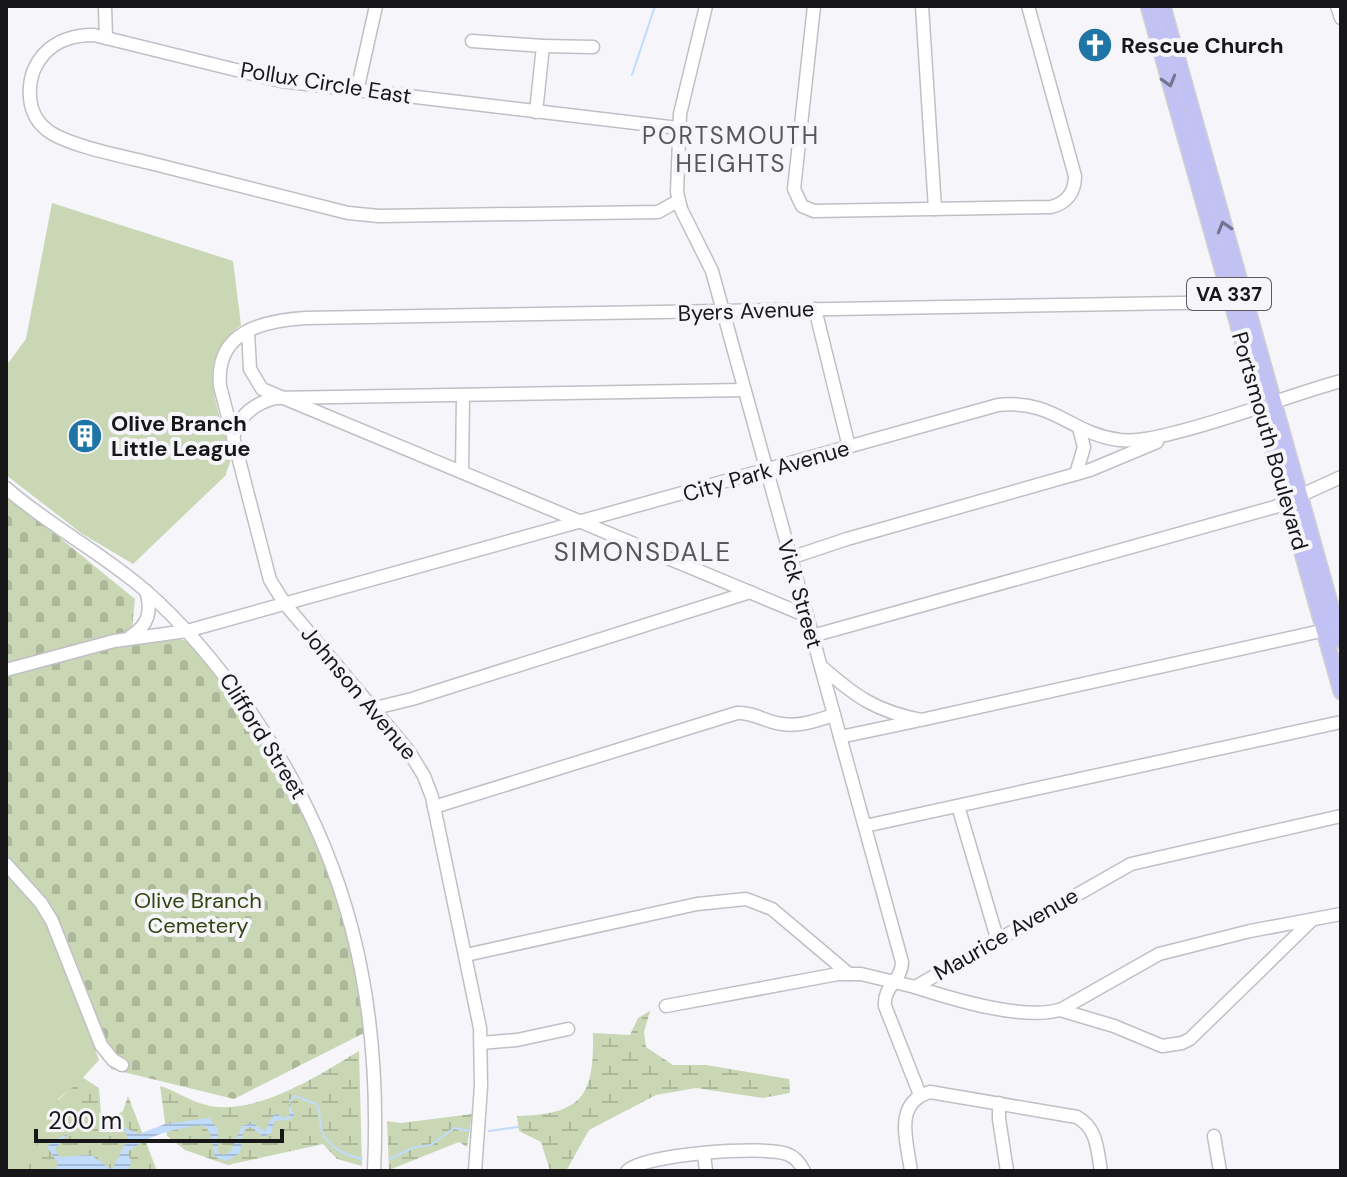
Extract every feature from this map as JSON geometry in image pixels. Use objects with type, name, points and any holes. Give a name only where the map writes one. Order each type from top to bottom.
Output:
[{"type":"main road","name":"Portsmouth Boulevard","points":[[1148,6],[1238,302],[1293,498],[1336,632],[1341,692]]},
{"type":"main road","name":"Portsmouth Boulevard","points":[[1163,6],[1238,302]]},
{"type":"street","points":[[105,6],[106,38]]},
{"type":"street","points":[[357,91],[376,6]]},
{"type":"street","name":"Vick Street","points":[[706,6],[678,128],[678,201],[705,254],[723,312],[902,962],[901,975],[884,996],[885,1006],[920,1095]]},
{"type":"street","points":[[814,6],[794,189],[802,206],[817,211],[1046,207],[1055,206],[1068,197],[1073,190],[1075,176],[1028,6]]},
{"type":"street","points":[[922,6],[935,209]]},
{"type":"street","points":[[1337,6],[1341,18]]},
{"type":"street","name":"Pollux Circle East","points":[[678,128],[281,81],[94,35],[72,37],[52,46],[43,54],[32,74],[29,88],[33,112],[47,130],[63,139],[151,164],[357,214],[658,212],[678,201]]},
{"type":"street","points":[[472,41],[593,47]]},
{"type":"street","points":[[536,112],[543,46]]},
{"type":"street","name":"Byers Avenue","points":[[248,331],[274,322],[305,318],[1238,302]]},
{"type":"street","points":[[815,309],[849,447]]},
{"type":"street","points":[[248,331],[252,376],[262,389],[807,616]]},
{"type":"street","name":"Johnson Avenue","points":[[248,331],[231,342],[219,372],[224,406],[273,585],[285,604],[417,763],[430,791],[466,955],[481,1043],[475,1171]]},
{"type":"street","name":"City Park Avenue","points":[[6,670],[129,638],[187,631],[998,405],[1049,410],[1079,428],[1120,440],[1149,439],[1341,381]]},
{"type":"street","points":[[233,438],[237,424],[249,410],[265,401],[281,398],[743,390]]},
{"type":"street","points":[[462,472],[463,395]]},
{"type":"street","points":[[1076,474],[1084,447],[1079,428]]},
{"type":"street","points":[[790,558],[1076,474],[1143,449],[1172,434]]},
{"type":"street","points":[[812,636],[1275,507],[1341,477]]},
{"type":"street","name":"Clifford Street","points":[[6,488],[53,527],[146,591],[187,631],[224,673],[279,753],[304,799],[339,884],[355,939],[372,1037],[377,1113],[374,1171]]},
{"type":"street","points":[[129,638],[147,621],[149,607],[146,591]]},
{"type":"street","points":[[371,709],[412,699],[750,592]]},
{"type":"street","points":[[840,737],[1336,632]]},
{"type":"street","points":[[821,666],[864,702],[893,715],[921,720]]},
{"type":"street","points":[[434,807],[737,713],[747,712],[772,722],[795,725],[834,715]]},
{"type":"street","points":[[865,826],[1341,722]]},
{"type":"street","points":[[958,806],[997,938]]},
{"type":"street","name":"Maurice Avenue","points":[[666,1006],[849,974],[915,987],[1131,864],[1341,816]]},
{"type":"street","points":[[6,864],[41,903],[52,921],[101,1045],[113,1060],[122,1065]]},
{"type":"street","points":[[466,955],[697,904],[746,899],[772,909],[849,974]]},
{"type":"street","points":[[915,987],[1029,1013],[1050,1013],[1159,954],[1250,931],[1341,914]]},
{"type":"street","points":[[1060,1010],[1114,1026],[1162,1046],[1182,1043],[1190,1039],[1312,920]]},
{"type":"street","points":[[481,1043],[517,1040],[568,1029]]},
{"type":"street","points":[[911,1171],[904,1119],[908,1106],[920,1095],[941,1092],[1077,1117],[1085,1121],[1094,1133],[1101,1171]]},
{"type":"street","points":[[999,1103],[1007,1171]]},
{"type":"street","points":[[1214,1136],[1220,1171]]},
{"type":"street","points":[[627,1171],[634,1165],[652,1160],[754,1151],[783,1152],[799,1162],[804,1171]]},
{"type":"street","points":[[704,1154],[706,1171]]},
{"type":"green space","points":[[52,203],[233,261],[241,325],[219,348],[213,374],[216,402],[231,454],[226,475],[133,564],[81,533],[6,475],[6,366],[26,339]]},
{"type":"green space","name":"Olive Branch Cemetery","points":[[6,494],[135,599],[131,639],[147,635],[190,641],[230,690],[283,773],[324,859],[344,923],[366,1032],[234,1099],[111,1069],[67,951],[6,860]]},
{"type":"green space","points":[[6,870],[34,901],[59,949],[99,1060],[59,1098],[50,1124],[37,1142],[33,1163],[6,1170]]},
{"type":"green space","points":[[650,1011],[644,1032],[646,1047],[673,1065],[706,1065],[789,1079],[790,1093],[763,1098],[696,1088],[656,1095],[589,1130],[566,1171],[550,1171],[541,1142],[519,1131],[517,1116],[557,1111],[570,1105],[587,1086],[593,1055],[593,1033],[630,1035],[638,1018]]},
{"type":"green space","points":[[359,1051],[362,1166],[337,1159],[323,1144],[228,1165],[185,1150],[167,1136],[160,1086],[199,1103],[219,1107],[240,1106],[282,1093]]},
{"type":"green space","points":[[82,1077],[99,1088],[101,1114],[107,1120],[123,1111],[128,1096],[157,1171],[6,1171],[6,1166],[52,1106]]},
{"type":"green space","points":[[472,1114],[467,1147],[459,1142],[389,1170],[387,1121],[401,1123]]},
{"type":"water","points":[[289,1101],[294,1115],[291,1119],[274,1121],[271,1133],[264,1137],[251,1127],[247,1128],[243,1132],[240,1153],[226,1161],[215,1157],[210,1132],[203,1125],[145,1140],[128,1152],[131,1163],[128,1171],[55,1171],[58,1163],[47,1147],[69,1133],[55,1149],[59,1157],[91,1155],[112,1170],[128,1138],[123,1127],[139,1134],[165,1124],[209,1118],[218,1129],[218,1153],[224,1155],[231,1151],[242,1126],[253,1123],[265,1132],[271,1118],[277,1114],[284,1118],[289,1116]]},
{"type":"waterway","points":[[632,75],[655,6]]},
{"type":"waterway","points":[[290,1101],[295,1096],[316,1104],[322,1130],[329,1143],[341,1152],[362,1159]]},
{"type":"waterway","points":[[489,1131],[518,1127]]},
{"type":"waterway","points":[[389,1159],[415,1147],[431,1145],[454,1128],[470,1131]]},
{"type":"place","name":"Rescue Church","points":[[1095,45]]},
{"type":"place","name":"Olive Branch Little League","points":[[85,436]]},
{"type":"district","name":"PORTSMOUTH HEIGHTS","points":[[731,149]]},
{"type":"district","name":"SIMONSDALE","points":[[643,552]]}]
